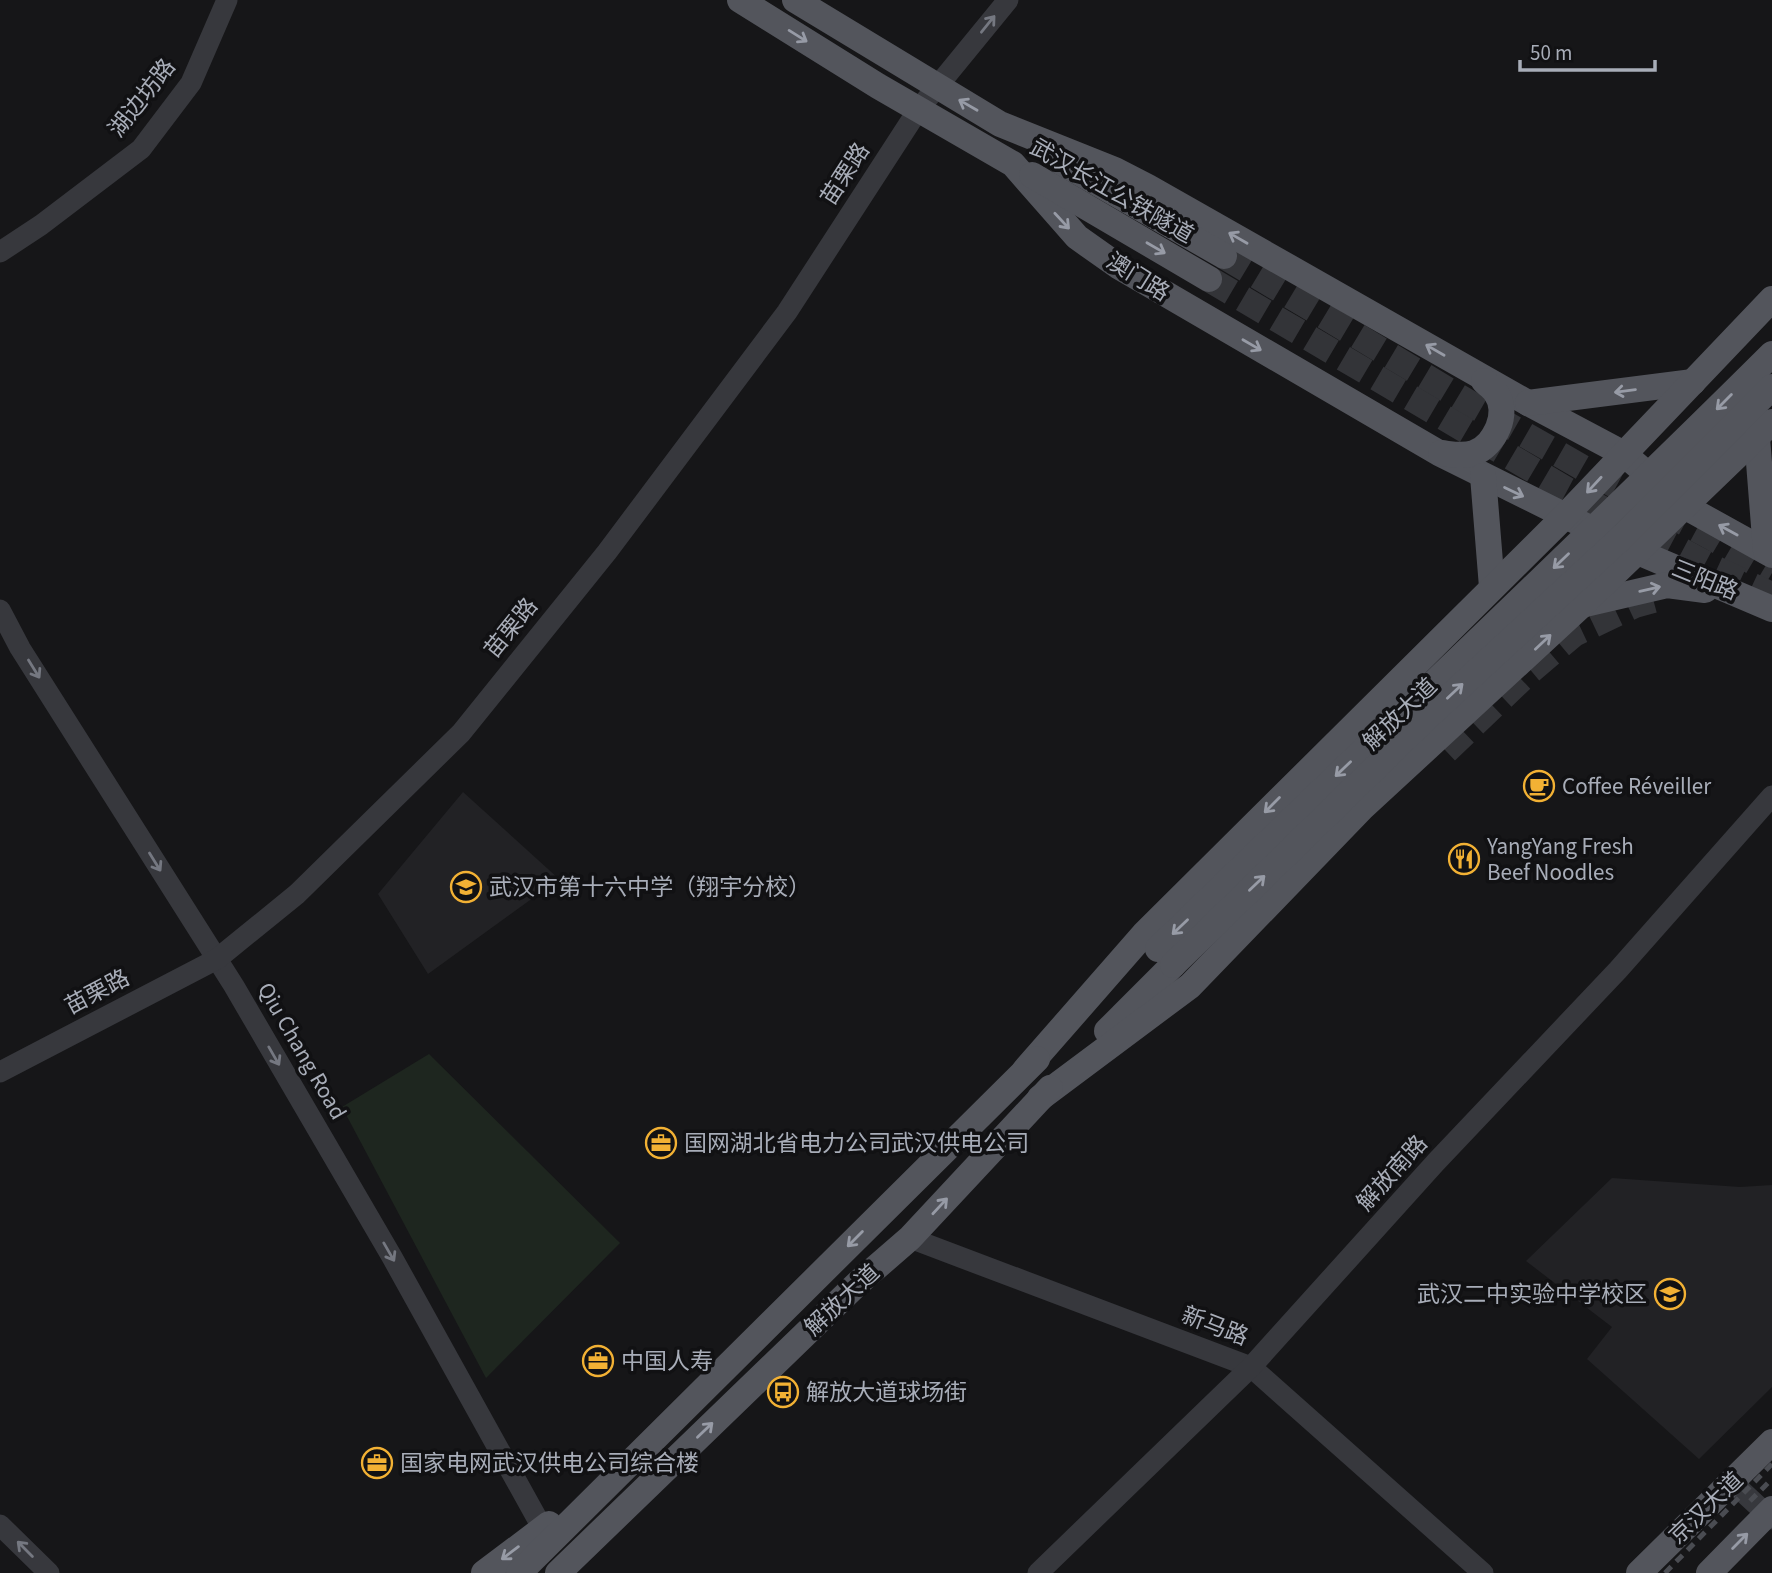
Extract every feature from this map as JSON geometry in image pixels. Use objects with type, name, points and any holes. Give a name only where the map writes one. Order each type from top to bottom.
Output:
[{"type":"main road","name":"澳门路","points":[[740,0],[918,110],[1013,164],[1077,237],[1118,266],[1439,453],[1565,516]]},
{"type":"main road","points":[[795,0],[1000,124],[1115,170],[1148,187],[1528,403],[1624,454],[1684,506],[1769,553]]},
{"type":"main road","name":"武汉长江公铁隧道","points":[[1000,124],[1224,256]]},
{"type":"main road","name":"武汉长江公铁隧道","points":[[1013,164],[1209,279]]},
{"type":"main road","points":[[1624,454],[1772,299]]},
{"type":"main road","name":"解放大道","points":[[558,1573],[857,1284],[910,1238],[1040,1098],[1165,957],[1396,717],[1641,485],[1772,354]]},
{"type":"main road","points":[[1439,453],[1473,453],[1485,447],[1502,418],[1497,394],[1473,371]]},
{"type":"main road","points":[[1528,403],[1693,382]]},
{"type":"main road","name":"解放大道","points":[[1025,1070],[1165,957],[1620,539],[1772,387]]},
{"type":"main road","points":[[1684,506],[1765,429]]},
{"type":"main road","points":[[1765,429],[1769,553]]},
{"type":"main road","name":"解放大道","points":[[519,1573],[1025,1070],[1144,934],[1565,516],[1624,454]]},
{"type":"main road","points":[[1483,476],[1492,587]]},
{"type":"main road","name":"解放大道","points":[[1040,1098],[1190,986],[1362,808],[1639,552],[1684,506]]},
{"type":"main road","name":"三阳路","points":[[1565,516],[1639,552],[1772,609]]},
{"type":"main road","points":[[1583,604],[1667,585],[1744,595]]},
{"type":"main road","points":[[1362,808],[1416,777],[1446,751]]},
{"type":"main road","name":"京汉大道","points":[[1639,1573],[1772,1442]]},
{"type":"main road","name":"解放大道","points":[[484,1573],[624,1468]]},
{"type":"main road","name":"解放大道","points":[[576,1573],[638,1494]]},
{"type":"main road","name":"京汉大道","points":[[1709,1573],[1770,1514]]},
{"type":"street","name":"湖边坊路","points":[[0,253],[141,149],[191,83],[227,0]]},
{"type":"street","name":"苗栗路","points":[[0,1072],[216,959],[298,894],[461,733],[607,552],[787,312],[918,110],[1008,0]]},
{"type":"street","name":"Qiu Chang Road","points":[[0,610],[20,648],[216,959],[392,1257],[543,1529]]},
{"type":"street","name":"解放南路","points":[[1038,1573],[1251,1367],[1427,1172],[1618,970],[1772,796]]},
{"type":"street","name":"新马路","points":[[910,1238],[1251,1367],[1483,1573]]},
{"type":"street","points":[[1732,1482],[1770,1514]]},
{"type":"street","points":[[0,1525],[49,1573]]},
{"type":"shaded area","name":"武汉市第十六中学（翔宇分校）","points":[[463,792],[559,879],[428,974],[378,894]]},
{"type":"shaded area","points":[[429,1054],[620,1243],[486,1378],[342,1107]]},
{"type":"shaded area","name":"武汉二中实验中学校区","points":[[1612,1178],[1740,1187],[1772,1185],[1772,1387],[1699,1459],[1587,1359],[1612,1327],[1526,1261]]},
{"type":"tunnel","points":[[1224,256],[1471,404],[1772,573]]},
{"type":"tunnel","points":[[1209,279],[1567,490],[1716,569],[1772,595]]},
{"type":"tunnel","points":[[1446,751],[1529,672],[1574,634],[1635,605],[1664,597]]},
{"type":"railway","points":[[1665,1573],[1772,1464]]},
{"type":"railway","points":[[1750,1501],[1772,1479]]},
{"type":"place","name":"Coffee Réveiller","points":[[1539,786]]},
{"type":"place","name":"YangYang Fresh Beef Noodles","points":[[1464,859]]},
{"type":"place","name":"武汉市第十六中学（翔宇分校）","points":[[466,887]]},
{"type":"place","name":"国网湖北省电力公司武汉供电公司","points":[[661,1143]]},
{"type":"place","name":"武汉二中实验中学校区","points":[[1670,1294]]},
{"type":"place","name":"中国人寿","points":[[598,1361]]},
{"type":"place","name":"解放大道球场街","points":[[783,1392]]},
{"type":"place","name":"国家电网武汉供电公司综合楼","points":[[377,1463]]}]
